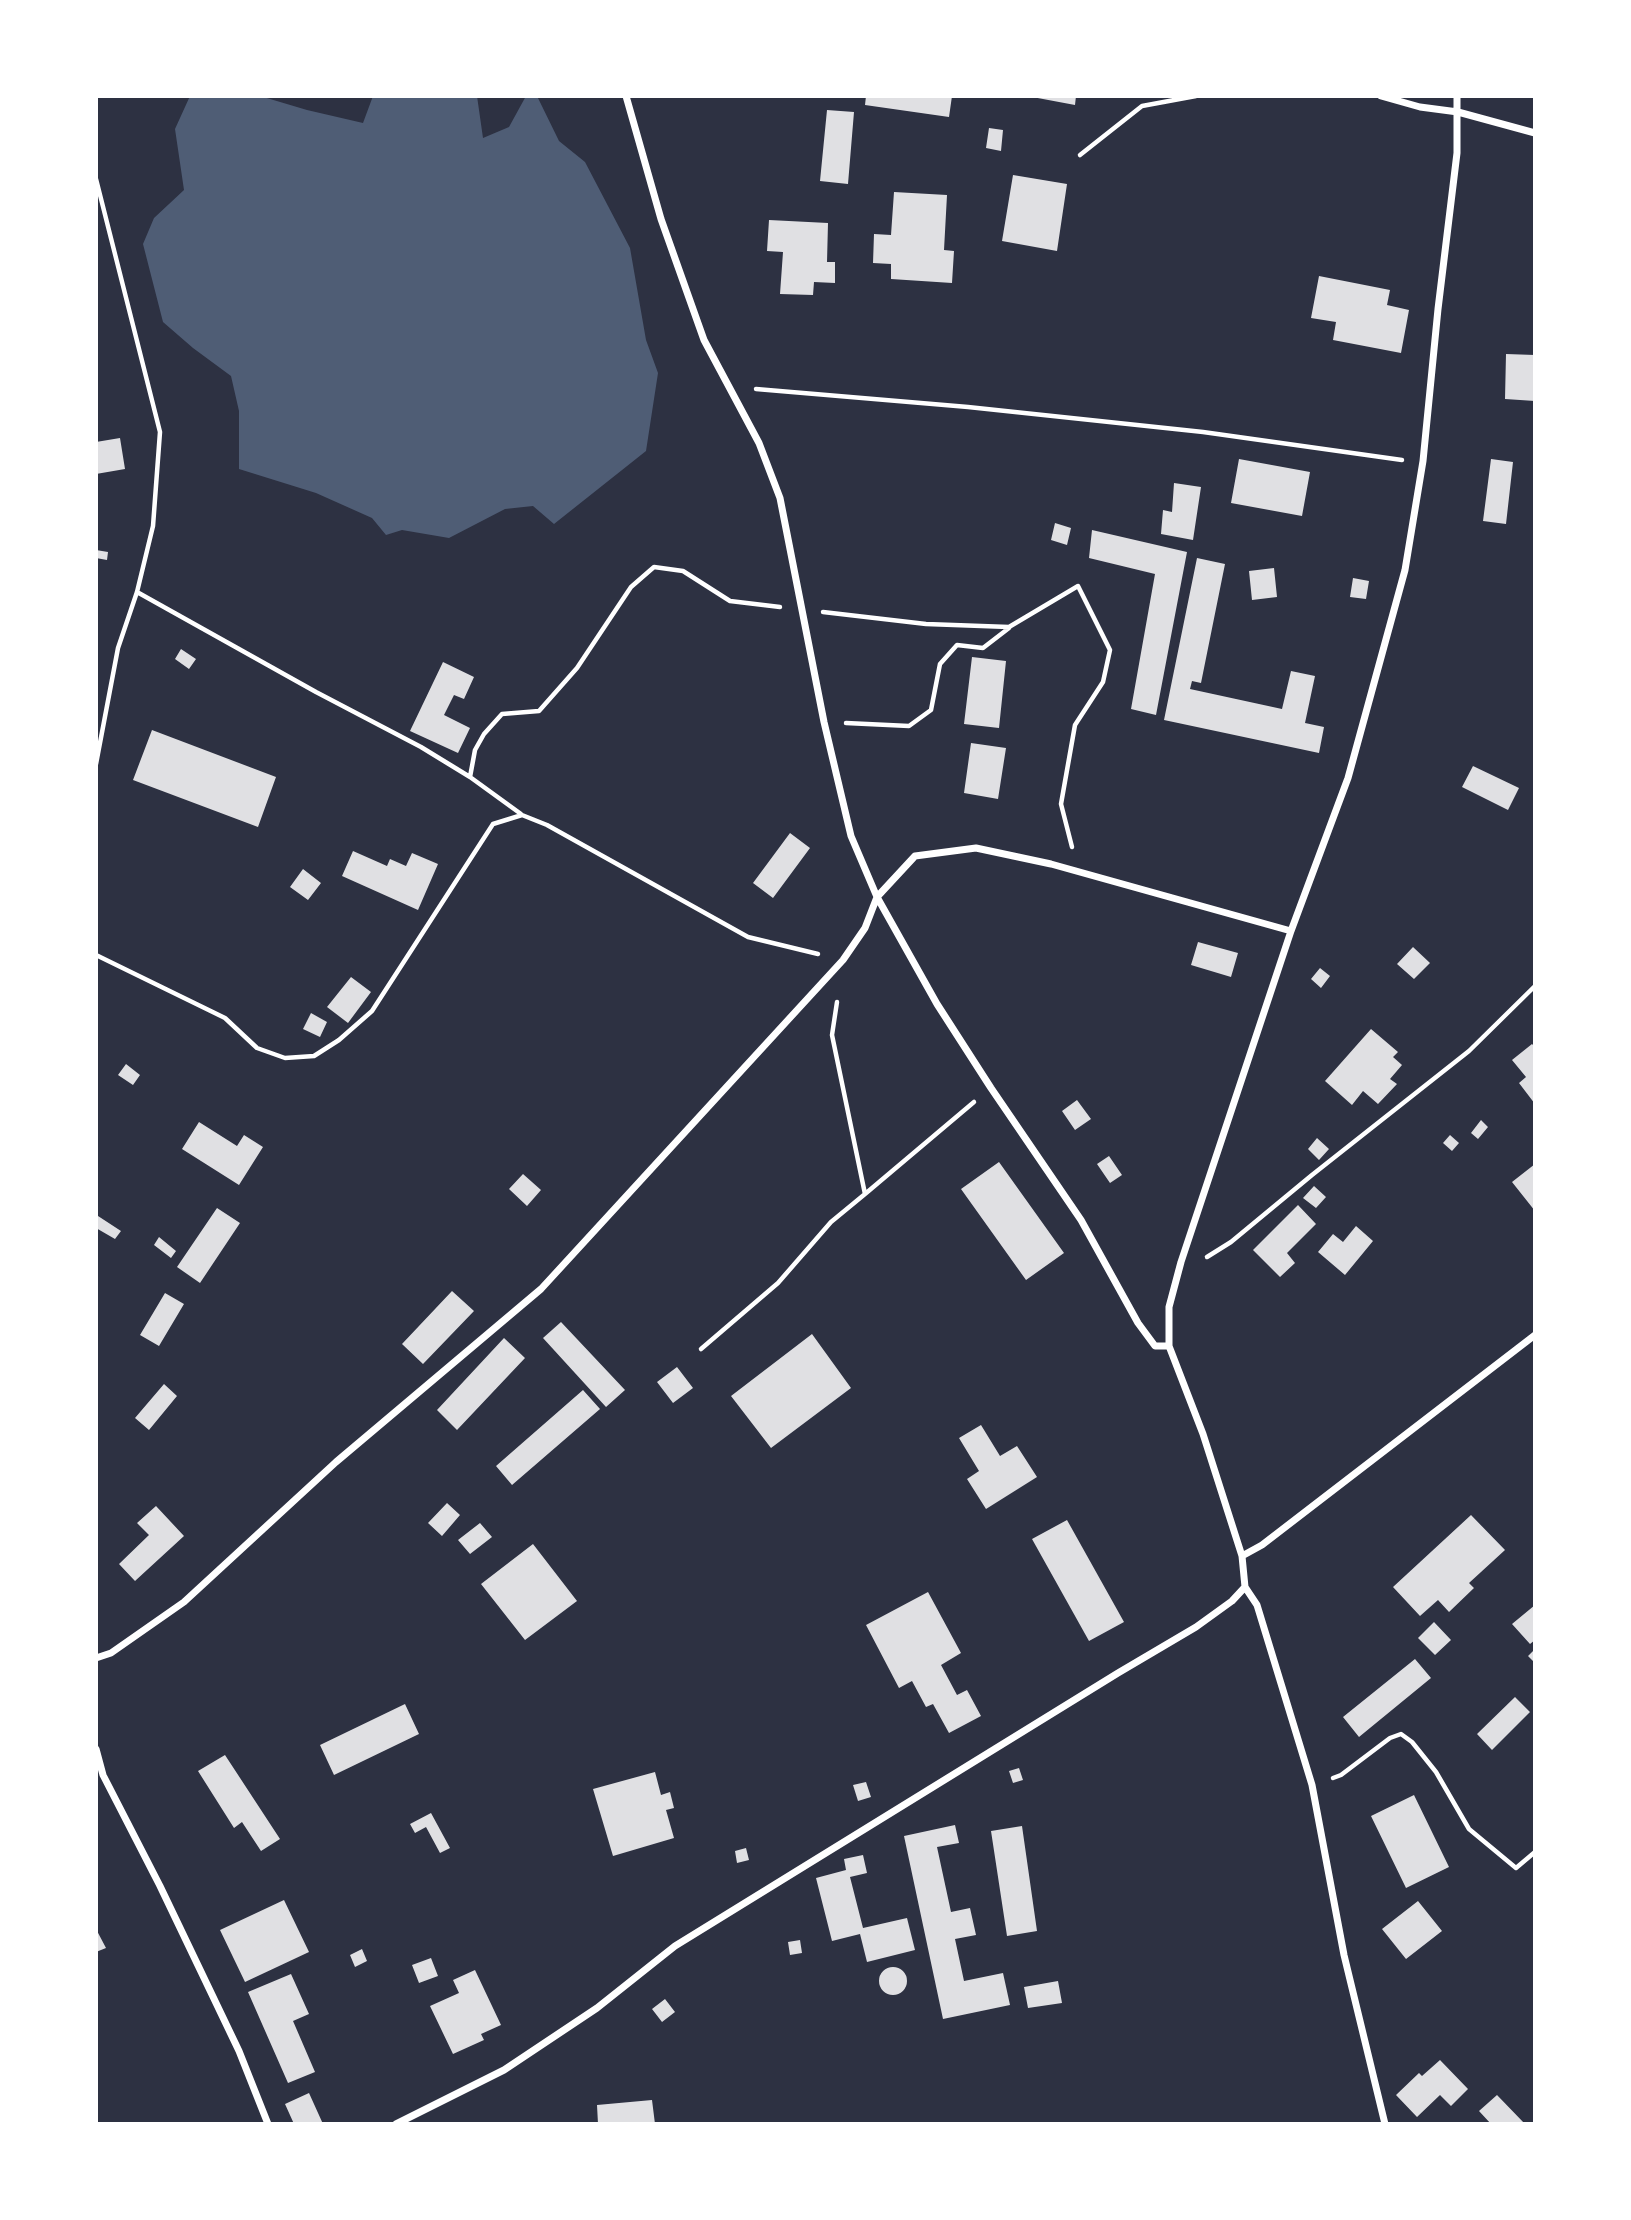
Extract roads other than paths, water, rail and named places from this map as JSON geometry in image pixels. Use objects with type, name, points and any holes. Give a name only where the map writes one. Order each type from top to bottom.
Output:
[{"type":"street","points":[[626,96],[661,219],[704,340],[760,443],[780,498],[824,722],[851,836],[877,897],[937,1004],[1081,1220],[1138,1323],[1155,1346],[1169,1346]]},
{"type":"street","points":[[1381,96],[1420,107],[1458,112],[1535,134]]},
{"type":"street","points":[[1385,2124],[1344,1955],[1312,1785],[1257,1605],[1245,1587],[1242,1556],[1203,1434],[1169,1346],[1169,1307],[1181,1262],[1291,931],[1348,778],[1405,570],[1423,461],[1437,309],[1457,153],[1457,96]]},
{"type":"street","points":[[96,1658],[111,1653],[184,1602],[336,1462],[541,1289],[843,960],[866,928],[877,897],[915,856],[975,848],[1078,872],[1291,931]]},
{"type":"street","points":[[1242,1556],[1262,1545],[1535,1335]]},
{"type":"street","points":[[396,2124],[504,2070],[597,2008],[675,1946],[1118,1672],[1196,1627],[1232,1601],[1245,1587]]},
{"type":"street","points":[[96,1749],[103,1775],[160,1885],[239,2051],[268,2124]]},
{"type":"water","points":[[190,96],[260,96],[363,123],[373,96],[477,96],[483,138],[509,127],[526,96],[537,96],[559,141],[585,162],[630,248],[646,340],[658,373],[646,451],[554,524],[533,506],[505,509],[449,538],[402,530],[386,535],[372,518],[316,493],[239,469],[239,411],[231,376],[163,322],[143,244],[154,218],[184,190],[175,129]]}]
